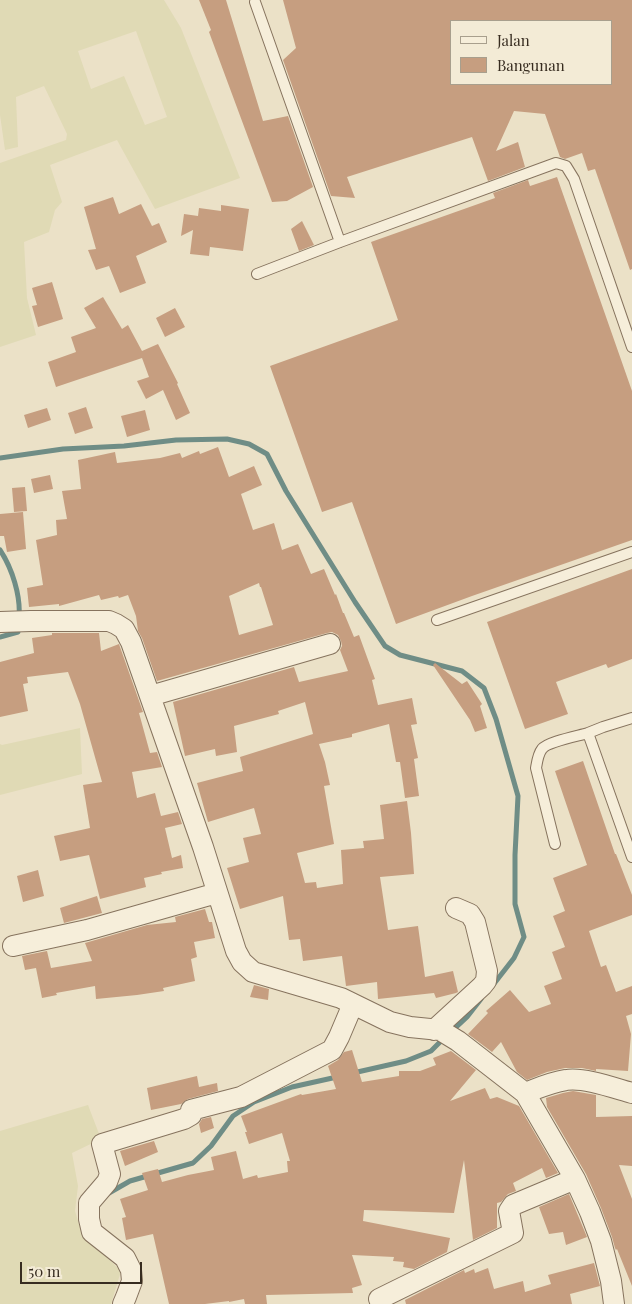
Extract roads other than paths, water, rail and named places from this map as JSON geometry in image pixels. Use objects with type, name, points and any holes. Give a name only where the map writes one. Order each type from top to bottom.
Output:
[{"type":"street","points":[[2,622],[32,620],[109,621],[124,629],[131,642],[203,847],[236,951],[242,962],[253,972],[341,998],[390,1022],[410,1027],[437,1030],[458,1041],[525,1093],[575,1179],[590,1212],[601,1241],[611,1281],[614,1304]]},
{"type":"street","points":[[150,696],[330,644]]},
{"type":"street","points":[[13,946],[87,930],[217,893]]},
{"type":"street","points":[[437,1030],[486,981],[487,971],[475,922],[470,914],[456,908]]},
{"type":"street","points":[[123,1304],[132,1281],[131,1270],[125,1258],[92,1232],[89,1219],[89,1203],[107,1182],[110,1174],[102,1144],[184,1120],[191,1115],[191,1110],[241,1097],[332,1050],[353,1004]]},
{"type":"street","points":[[525,1093],[568,1079],[582,1080],[632,1092]]},
{"type":"street","points":[[379,1299],[513,1233],[509,1211],[513,1205],[575,1179]]},
{"type":"lane","points":[[255,2],[340,242]]},
{"type":"lane","points":[[257,274],[556,163],[566,166],[574,179],[632,347]]},
{"type":"lane","points":[[437,620],[632,552]]},
{"type":"lane","points":[[555,844],[536,768],[541,750],[546,745],[632,718]]},
{"type":"lane","points":[[588,733],[632,857]]},
{"type":"waterway","points":[[0,458],[63,449],[124,446],[176,440],[227,439],[249,444],[267,454],[286,491],[355,602],[385,646],[400,655],[462,671],[484,688],[496,719],[518,796],[515,904],[524,937],[514,958],[493,985]]},
{"type":"waterway","points":[[0,550],[15,582],[19,601],[19,618]]},
{"type":"waterway","points":[[0,637],[18,632],[18,626]]},
{"type":"waterway","points":[[452,1031],[467,1017],[481,999]]},
{"type":"waterway","points":[[353,1073],[406,1061],[431,1051],[445,1037]]},
{"type":"waterway","points":[[109,1193],[130,1181],[193,1163],[211,1146],[233,1116],[254,1102],[292,1087],[337,1077]]}]
